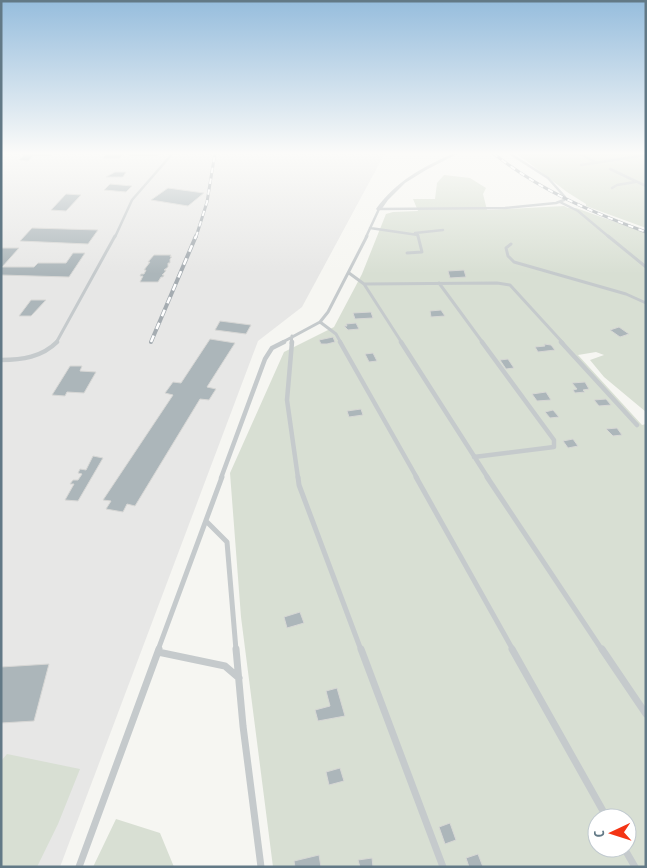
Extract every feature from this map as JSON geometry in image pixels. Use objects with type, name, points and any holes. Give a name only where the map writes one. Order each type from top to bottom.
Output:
[{"type":"street","points":[[379,209],[391,194]]},
{"type":"lane","points":[[1,360],[29,358],[52,349],[137,194]]},
{"type":"lane","points":[[560,202],[565,197],[564,194]]},
{"type":"lane","points":[[79,867],[265,359],[272,348],[320,322],[328,312],[349,273],[379,209],[505,208],[560,202],[569,205],[584,215],[646,267]]},
{"type":"lane","points":[[370,228],[415,233],[443,230]]},
{"type":"lane","points":[[407,253],[422,252],[418,235],[415,233]]},
{"type":"lane","points":[[511,244],[506,248],[508,256],[514,262],[626,294],[646,303]]},
{"type":"lane","points":[[349,273],[364,284],[521,530],[646,714]]},
{"type":"lane","points":[[439,283],[554,440],[554,447],[546,449],[474,457]]},
{"type":"lane","points":[[364,284],[497,283],[510,285],[638,425]]},
{"type":"lane","points":[[320,322],[336,334],[601,808]]},
{"type":"lane","points":[[292,336],[287,400],[299,485],[443,867]]},
{"type":"lane","points":[[206,521],[227,542],[239,678],[261,867]]},
{"type":"lane","points":[[158,652],[225,666],[239,678]]},
{"type":"shaded area","points":[[1,194],[363,194],[302,307],[258,341],[60,867],[1,867]]},
{"type":"shaded area","points":[[436,194],[483,194],[487,210],[564,206],[576,208],[646,233],[646,412],[604,377],[590,360],[604,355],[596,352],[578,355],[642,425],[646,424],[646,867],[273,867],[241,617],[230,473],[284,352],[334,327],[362,274],[386,214],[418,211],[413,199],[435,199]]},
{"type":"shaded area","points":[[569,194],[646,194],[646,228],[586,206],[586,204]]},
{"type":"shaded area","points":[[7,754],[80,769],[58,824],[37,867],[1,867],[1,761]]},
{"type":"shaded area","points":[[116,819],[160,833],[174,867],[93,867]]},
{"type":"building","points":[[66,194],[81,195],[66,211],[51,210]]},
{"type":"building","points":[[160,194],[203,194],[188,206],[151,200]]},
{"type":"building","points":[[32,228],[98,230],[88,244],[20,241]]},
{"type":"building","points":[[1,248],[19,248],[2,267],[34,267],[38,263],[66,263],[73,253],[85,253],[69,277],[1,275]]},
{"type":"building","points":[[154,255],[171,255],[170,257],[172,257],[168,267],[164,270],[166,270],[162,275],[164,275],[163,277],[158,282],[140,282],[143,276],[140,276],[141,274],[144,274],[146,270],[144,270],[150,262],[148,262]]},
{"type":"building","points":[[464,270],[466,277],[450,278],[448,271]]},
{"type":"building","points":[[31,300],[46,300],[31,316],[19,316]]},
{"type":"building","points":[[441,310],[445,316],[431,317],[430,311]]},
{"type":"building","points":[[371,312],[373,318],[355,319],[353,313]]},
{"type":"building","points":[[220,321],[251,325],[246,334],[215,330]]},
{"type":"building","points":[[356,323],[359,329],[348,330],[344,326],[347,326],[346,324]]},
{"type":"building","points":[[619,327],[629,334],[620,337],[610,330]]},
{"type":"building","points":[[333,337],[335,342],[327,344],[321,344],[319,340]]},
{"type":"building","points":[[210,339],[235,343],[207,387],[216,389],[209,400],[200,399],[135,506],[127,504],[123,512],[106,509],[111,501],[103,500],[173,395],[165,393],[173,382],[181,383]]},
{"type":"building","points":[[544,344],[551,345],[555,350],[538,352],[535,347],[545,346]]},
{"type":"building","points":[[373,353],[377,361],[369,362],[365,354]]},
{"type":"building","points":[[508,359],[514,368],[506,369],[500,360]]},
{"type":"building","points":[[70,366],[82,366],[80,371],[96,372],[84,393],[67,392],[65,396],[52,395]]},
{"type":"building","points":[[585,382],[589,389],[583,390],[585,392],[575,393],[573,390],[577,389],[572,383]]},
{"type":"building","points":[[546,392],[551,400],[537,401],[532,394]]},
{"type":"building","points":[[606,399],[611,405],[599,406],[594,400]]},
{"type":"building","points":[[361,409],[363,415],[349,417],[347,411]]},
{"type":"building","points":[[553,410],[559,417],[550,418],[545,412]]},
{"type":"building","points":[[617,428],[622,435],[613,436],[606,429]]},
{"type":"building","points":[[573,439],[578,446],[568,448],[563,441]]},
{"type":"building","points":[[93,456],[103,458],[78,501],[65,500],[74,484],[70,484],[73,480],[78,480],[82,474],[78,473],[80,469],[86,470]]},
{"type":"building","points":[[300,612],[304,623],[287,628],[284,617]]},
{"type":"building","points":[[49,664],[34,721],[1,723],[1,667]]},
{"type":"building","points":[[337,688],[345,716],[318,721],[315,710],[330,706],[326,691]]},
{"type":"building","points":[[340,768],[344,781],[329,785],[326,772]]},
{"type":"building","points":[[450,823],[456,840],[445,844],[439,827]]},
{"type":"building","points":[[478,854],[483,867],[469,867],[466,858]]},
{"type":"building","points":[[319,855],[321,867],[295,867],[294,861]]},
{"type":"building","points":[[372,858],[373,867],[360,867],[358,860]]},
{"type":"railway","points":[[196,237],[208,194]]},
{"type":"railway","points":[[556,194],[646,232]]},
{"type":"railway","points":[[151,342],[196,236]]}]
